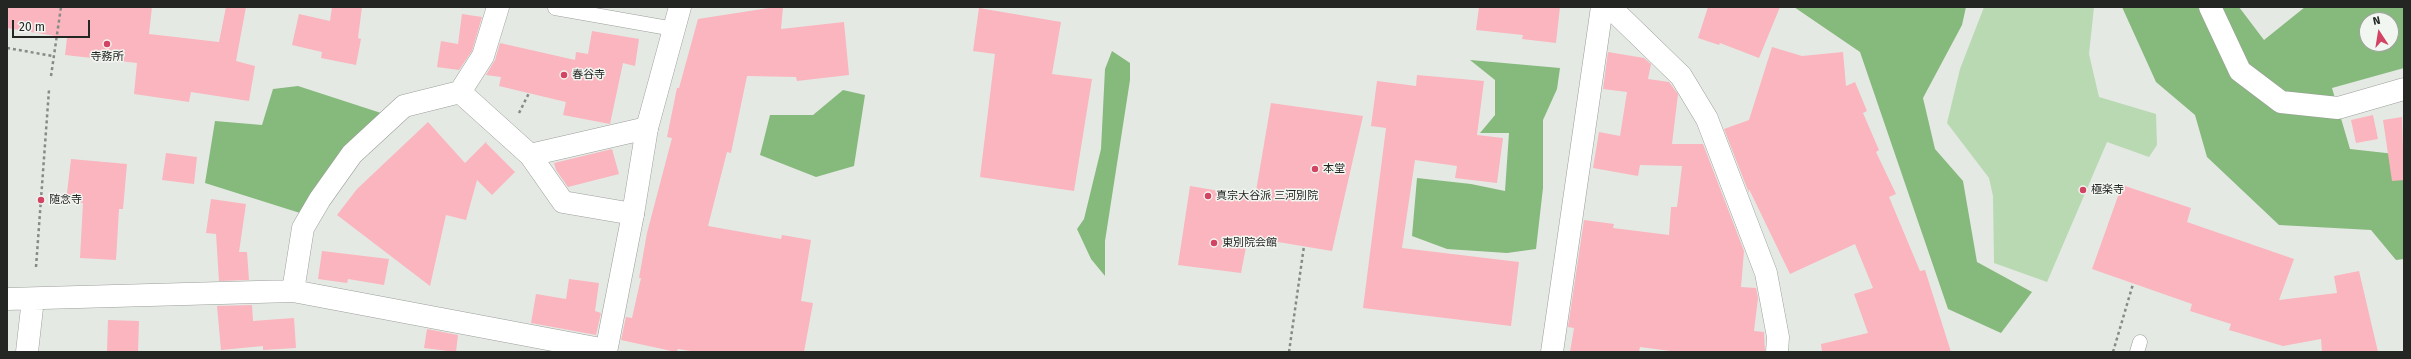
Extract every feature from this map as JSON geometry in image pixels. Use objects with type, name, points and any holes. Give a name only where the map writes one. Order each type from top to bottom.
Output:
[{"type":"street","points":[[293,291],[303,228],[320,199],[352,154],[404,106],[460,92],[483,56],[498,7]]},
{"type":"street","points":[[7,299],[293,291],[606,351],[634,214],[647,128],[680,7]]},
{"type":"street","points":[[1552,352],[1602,7]]},
{"type":"street","points":[[1610,7],[1681,76],[1706,119],[1766,273],[1778,337],[1777,352]]},
{"type":"street","points":[[2210,7],[2240,71],[2281,102],[2338,108],[2404,89]]},
{"type":"street","points":[[460,92],[530,155],[563,202],[634,214]]},
{"type":"street","points":[[530,155],[647,128]]},
{"type":"street","points":[[27,352],[33,299]]},
{"type":"lane","points":[[555,8],[674,30]]},
{"type":"path","points":[[51,76],[61,7]]},
{"type":"path","points":[[7,48],[54,56]]},
{"type":"path","points":[[36,267],[49,90]]},
{"type":"path","points":[[1290,352],[1304,246]]},
{"type":"path","points":[[2113,352],[2133,284]]},
{"type":"green space","points":[[1794,7],[1966,7],[1962,25],[1923,98],[1935,149],[1963,181],[1977,262],[2032,292],[2001,333],[1948,309],[1860,52]]},
{"type":"green space","points":[[1984,7],[2094,7],[2089,54],[2099,97],[2156,114],[2157,145],[2149,157],[2107,142],[2047,282],[1994,263],[1993,196],[1989,178],[1947,123],[1960,69]]},
{"type":"green space","points":[[2122,7],[2239,7],[2264,40],[2305,7],[2404,7],[2404,68],[2332,88],[2350,149],[2404,155],[2404,259],[2396,260],[2371,230],[2279,225],[2207,157],[2195,115],[2156,82]]},
{"type":"green space","points":[[1112,51],[1130,63],[1130,80],[1105,241],[1105,276],[1091,259],[1077,229],[1084,219],[1101,149],[1105,69]]},
{"type":"green space","points":[[1470,60],[1560,68],[1557,89],[1543,120],[1543,188],[1536,249],[1507,253],[1447,249],[1412,236],[1417,178],[1471,184],[1505,191],[1509,133],[1480,133],[1495,115],[1495,80]]},
{"type":"green space","points":[[298,86],[381,113],[300,213],[205,183],[215,121],[262,125],[273,89]]},
{"type":"green space","points":[[843,90],[865,95],[854,166],[816,177],[760,155],[770,115],[813,115]]},
{"type":"building","points":[[7,7],[152,7],[149,34],[219,42],[226,7],[246,7],[236,61],[255,66],[249,101],[191,92],[189,102],[134,94],[137,63],[65,55],[67,38],[7,28]]},
{"type":"building","points":[[332,7],[362,7],[358,38],[361,39],[356,65],[321,58],[322,52],[292,45],[299,14],[330,21]]},
{"type":"building","points":[[783,7],[781,29],[844,22],[849,75],[797,81],[796,77],[747,76],[731,153],[727,152],[708,226],[781,239],[782,235],[811,240],[801,301],[813,303],[804,352],[697,352],[678,349],[676,352],[621,340],[626,317],[632,318],[641,278],[639,278],[647,233],[672,138],[667,137],[677,88],[679,88],[698,19]]},
{"type":"building","points":[[1479,7],[1560,7],[1556,43],[1522,39],[1523,35],[1476,30]]},
{"type":"building","points":[[1708,7],[1780,7],[1759,58],[1720,43],[1719,45],[1698,38]]},
{"type":"building","points":[[979,8],[1061,22],[1052,74],[1092,79],[1074,191],[980,177],[995,54],[973,51]]},
{"type":"building","points":[[462,14],[482,17],[472,51],[459,70],[437,67],[441,41],[458,44]]},
{"type":"building","points":[[592,31],[639,39],[635,66],[623,63],[610,124],[563,115],[566,102],[499,86],[501,77],[486,75],[495,60],[500,43],[575,60],[576,52],[588,54]]},
{"type":"building","points":[[1772,47],[1802,56],[1843,52],[1846,86],[1855,82],[1867,111],[1863,113],[1879,150],[1876,152],[1896,194],[1889,197],[1920,271],[1925,270],[1951,352],[1822,352],[1821,344],[1868,333],[1854,294],[1873,288],[1855,244],[1790,274],[1749,189],[1749,193],[1724,129],[1749,120]]},
{"type":"building","points":[[1608,52],[1644,58],[1651,64],[1648,79],[1669,82],[1678,94],[1672,144],[1703,144],[1744,251],[1741,287],[1756,288],[1758,298],[1754,331],[1764,332],[1765,352],[1678,352],[1640,347],[1639,352],[1570,352],[1574,328],[1568,327],[1584,220],[1614,224],[1613,228],[1669,235],[1671,207],[1677,207],[1682,166],[1640,165],[1638,176],[1593,168],[1599,132],[1620,136],[1627,92],[1603,89]]},
{"type":"building","points":[[1417,75],[1484,81],[1477,135],[1503,138],[1497,183],[1455,178],[1457,166],[1415,160],[1402,248],[1519,262],[1511,326],[1363,308],[1386,128],[1371,126],[1377,81],[1416,86]]},
{"type":"building","name":"本堂","points":[[1271,103],[1363,116],[1332,251],[1248,237],[1241,273],[1178,265],[1190,186],[1255,197]]},
{"type":"building","points":[[2373,115],[2378,139],[2356,143],[2351,120]]},
{"type":"building","points":[[2402,117],[2404,180],[2392,181],[2383,120]]},
{"type":"building","points":[[428,122],[465,163],[487,141],[486,143],[515,172],[492,195],[477,180],[466,220],[446,215],[430,286],[337,215],[357,189]]},
{"type":"building","points":[[612,149],[619,174],[568,187],[556,170],[554,163]]},
{"type":"building","points":[[166,153],[197,157],[194,184],[162,180]]},
{"type":"building","points":[[71,159],[127,164],[123,209],[119,209],[116,260],[80,258],[83,203],[66,201]]},
{"type":"building","points":[[2122,185],[2191,208],[2187,222],[2294,259],[2279,300],[2337,293],[2334,276],[2359,271],[2378,352],[2322,352],[2321,339],[2283,346],[2229,330],[2231,324],[2190,311],[2192,304],[2092,269]]},
{"type":"building","points":[[211,199],[246,204],[239,252],[247,252],[249,280],[219,281],[216,234],[206,233]]},
{"type":"building","points":[[322,251],[389,259],[384,285],[348,279],[347,283],[318,279]]},
{"type":"building","points":[[569,279],[599,283],[595,311],[601,313],[596,335],[531,323],[536,294],[566,299]]},
{"type":"building","points":[[252,305],[253,321],[294,318],[296,348],[263,350],[263,346],[221,350],[217,306]]},
{"type":"building","points":[[108,320],[139,321],[138,352],[107,352]]},
{"type":"building","points":[[427,329],[458,335],[456,352],[424,348]]},
{"type":"place","name":"寺務所","points":[[107,44]]},
{"type":"place","name":"春谷寺","points":[[564,75]]},
{"type":"place","name":"本堂","points":[[1315,169]]},
{"type":"place","name":"極楽寺","points":[[2083,190]]},
{"type":"place","name":"真宗大谷派 三河別院","points":[[1208,196]]},
{"type":"place","name":"随念寺","points":[[41,200]]},
{"type":"place","name":"東別院会館","points":[[1214,243]]}]
